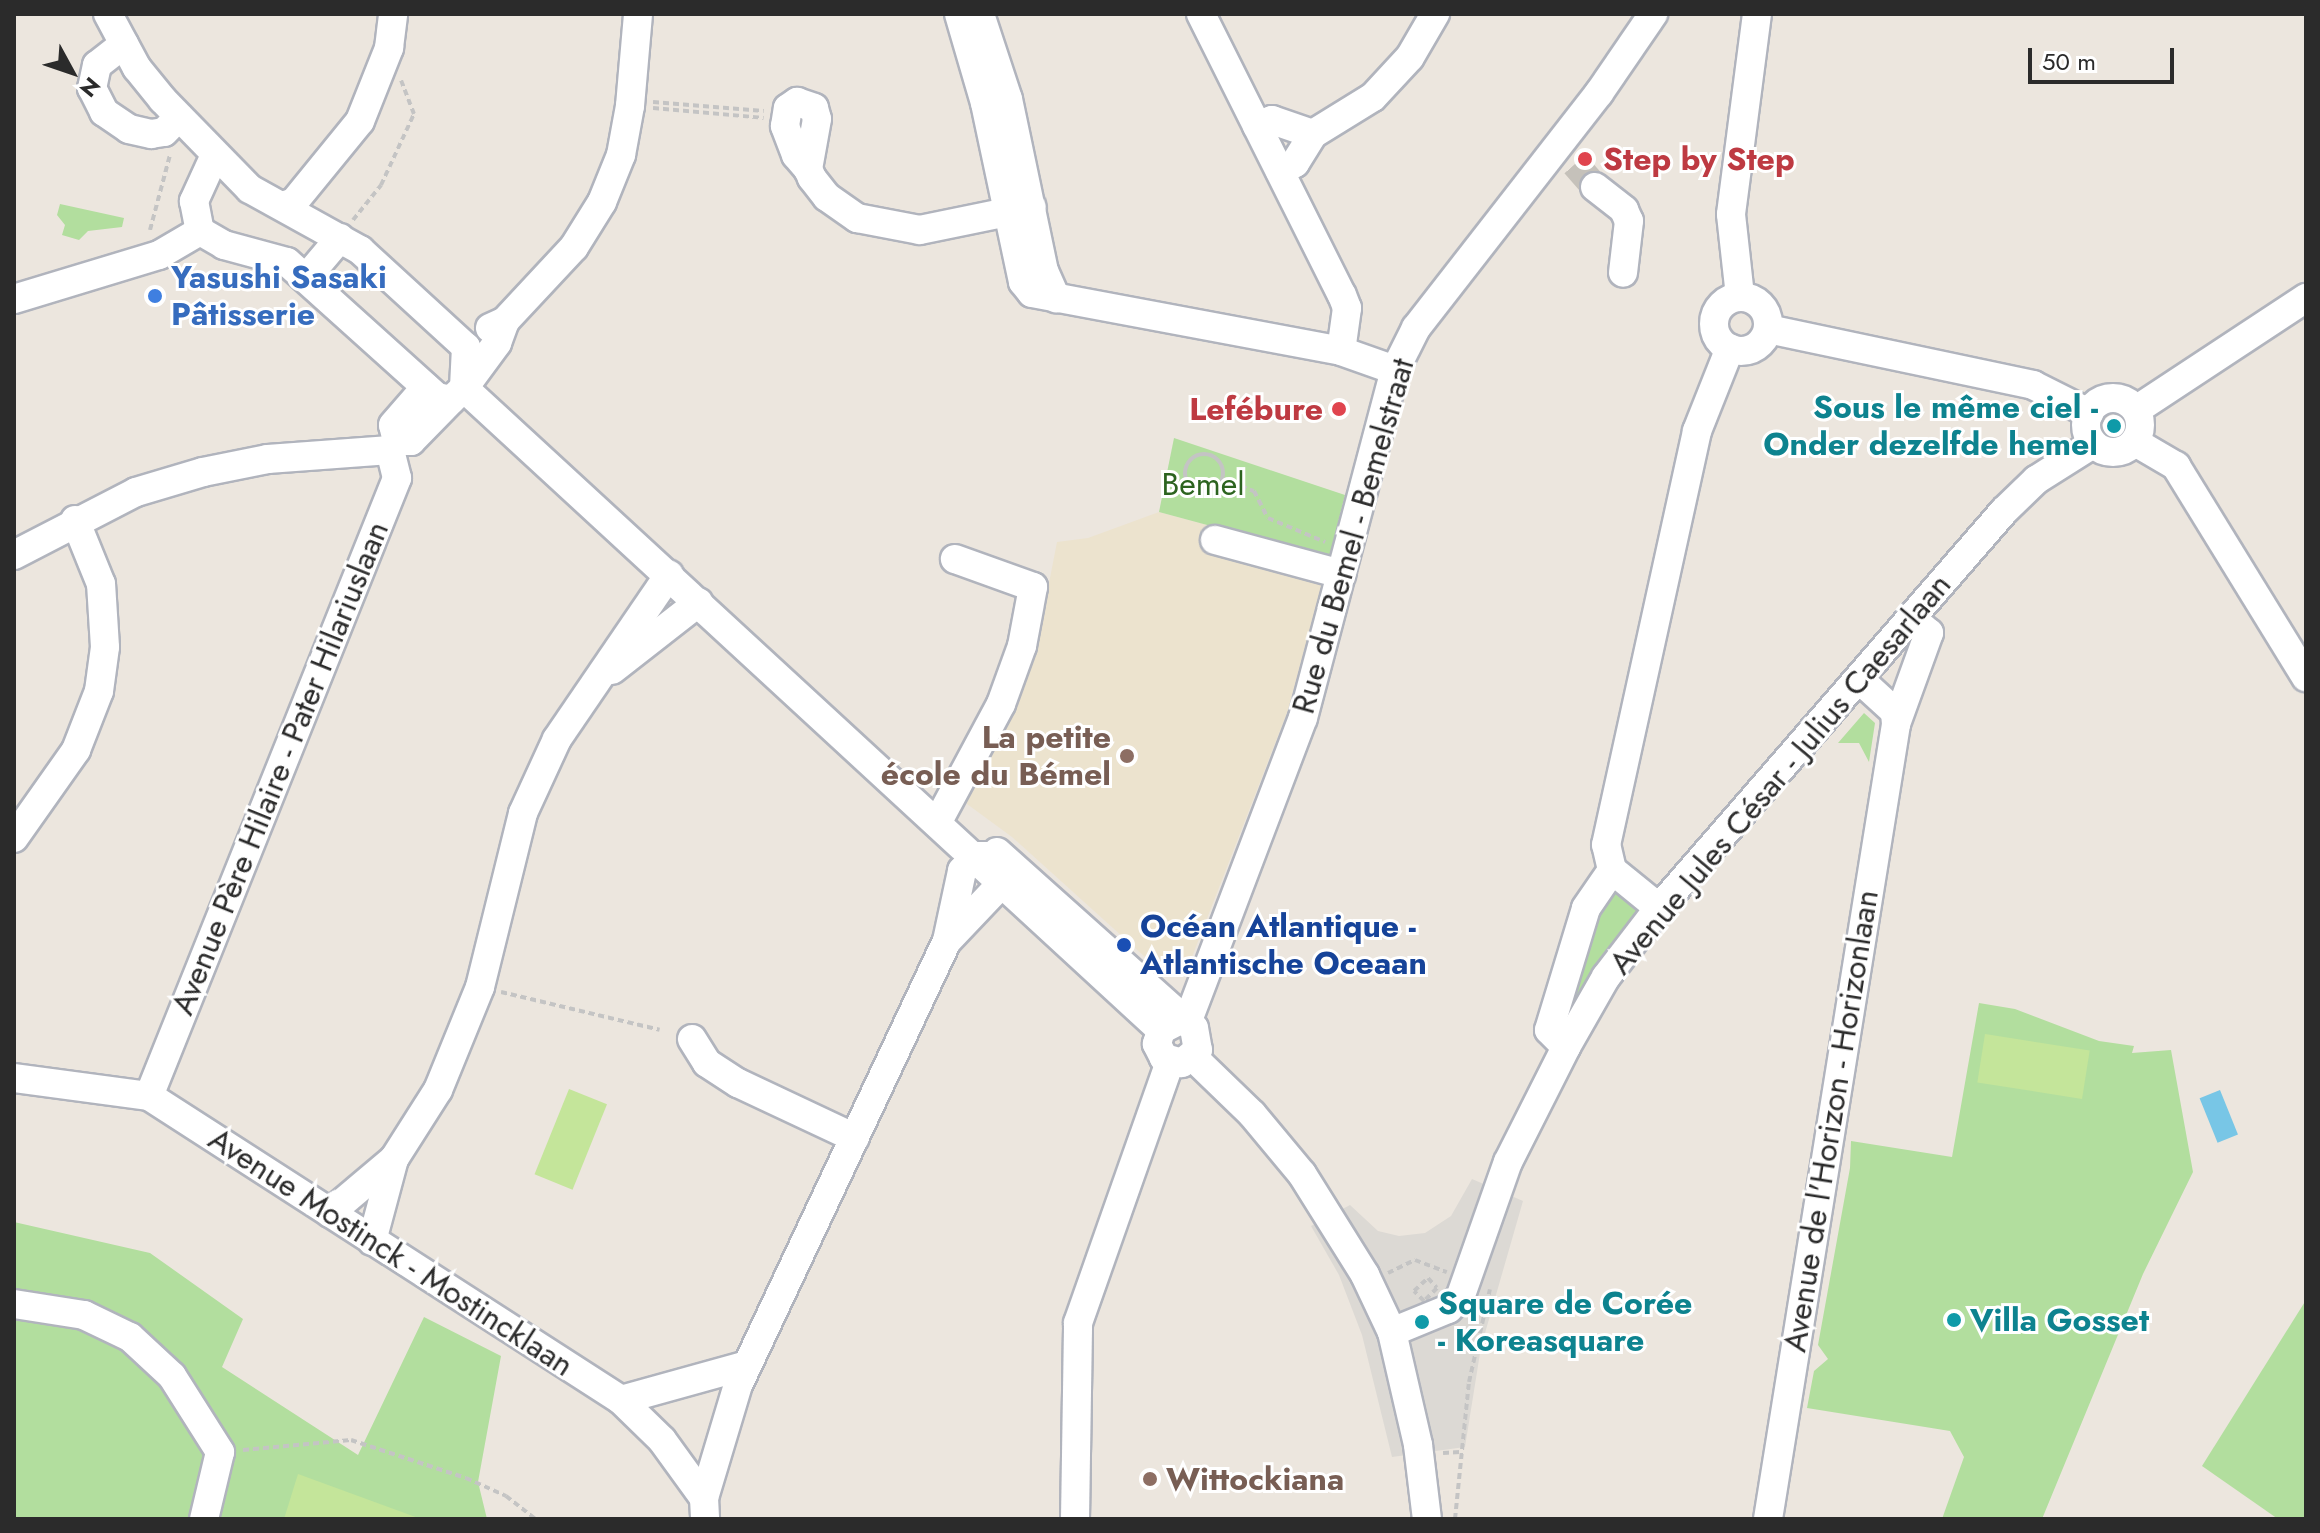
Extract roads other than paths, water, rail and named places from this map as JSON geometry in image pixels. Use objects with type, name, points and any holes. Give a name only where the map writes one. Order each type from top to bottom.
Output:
[{"type":"street","points":[[108,14],[124,44],[179,117],[250,189],[360,250],[466,347]]},
{"type":"street","points":[[282,206],[294,202],[350,137],[389,48],[393,14]]},
{"type":"street","points":[[447,392],[466,347],[505,321],[574,247],[602,202],[621,155],[630,106],[638,14]]},
{"type":"street","points":[[959,14],[1020,209],[1056,298],[1341,351],[1395,370]]},
{"type":"street","points":[[980,14],[1008,99],[1020,209]]},
{"type":"street","points":[[1201,14],[1342,295],[1347,308],[1341,351]]},
{"type":"street","points":[[1280,171],[1295,163],[1313,134],[1373,97],[1410,57],[1435,14]]},
{"type":"street","name":"Rue du Bemel - Bemelstraat","points":[[1176,1025],[1204,978],[1303,718],[1395,370],[1416,328],[1599,93],[1653,14]]},
{"type":"street","points":[[1740,296],[1731,214],[1757,14]]},
{"type":"street","points":[[124,44],[97,65],[92,88],[104,112],[129,129],[151,134],[164,132],[179,117]]},
{"type":"street","points":[[1257,126],[1272,120],[1313,134]]},
{"type":"street","points":[[215,155],[194,201],[200,231],[224,245],[277,256],[307,277],[669,575],[909,794],[1150,990],[1176,1025]]},
{"type":"street","points":[[808,169],[838,207],[887,228],[920,230],[1020,209]]},
{"type":"street","points":[[1623,273],[1629,221],[1624,210],[1598,183],[1629,203]]},
{"type":"street","points":[[15,295],[159,255],[200,231]]},
{"type":"street","points":[[307,277],[340,238]]},
{"type":"street","points":[[1740,296],[1762,306],[1768,329],[1754,348],[1730,348],[1717,336],[1715,319],[1724,303],[1740,296]]},
{"type":"street","points":[[2136,410],[2306,298]]},
{"type":"street","points":[[447,392],[497,343],[505,321]]},
{"type":"street","points":[[1768,329],[2033,385],[2089,413]]},
{"type":"street","points":[[1659,908],[1612,870],[1606,845],[1697,431],[1730,348]]},
{"type":"street","name":"Avenue Père Hilaire - Pater Hilariuslaan","points":[[149,1096],[397,478],[393,425],[447,392]]},
{"type":"street","points":[[2111,398],[2136,410],[2141,426],[2135,442],[2111,453],[2093,444],[2086,429],[2089,413],[2111,398]]},
{"type":"street","points":[[2135,442],[2176,466],[2306,677]]},
{"type":"street","name":"Avenue Jules César - Julius Caesarlaan","points":[[1392,1332],[1448,1309],[1479,1283],[1508,1162],[1566,1047],[1606,977],[1659,908],[1911,618],[2036,480],[2093,444]]},
{"type":"street","points":[[14,555],[75,520],[136,492],[203,472],[268,459],[394,446]]},
{"type":"street","points":[[14,838],[76,750],[99,691],[105,647],[101,584],[75,520]]},
{"type":"street","points":[[1215,540],[1341,574]]},
{"type":"street","points":[[942,814],[1001,704],[1022,646],[1033,587],[955,559]]},
{"type":"street","points":[[330,1213],[394,1159],[438,1090],[462,1037],[523,813],[557,739],[669,575]]},
{"type":"street","points":[[599,680],[699,602]]},
{"type":"street","name":"Avenue de l'Horizon - Horizonlaan","points":[[1768,1519],[1896,724],[1929,633],[1911,618]]},
{"type":"street","points":[[1859,679],[1895,712],[1896,724]]},
{"type":"street","points":[[909,794],[942,814],[993,864],[1176,1025],[1198,1034],[1182,1060],[1078,1323],[1075,1519]]},
{"type":"street","points":[[947,941],[955,892],[962,871],[993,864]]},
{"type":"street","points":[[704,1508],[747,1365],[947,941],[993,864]]},
{"type":"street","points":[[1566,1047],[1549,1030],[1586,908],[1612,870]]},
{"type":"street","points":[[1150,990],[1204,978]]},
{"type":"street","points":[[692,1039],[707,1063],[738,1083],[855,1138]]},
{"type":"street","points":[[1182,1060],[1252,1114],[1302,1174],[1369,1283],[1392,1332],[1418,1445],[1427,1519]]},
{"type":"street","name":"Avenue Mostinck - Mostincklaan","points":[[14,1078],[149,1096],[621,1400],[662,1440],[704,1508]]},
{"type":"street","points":[[372,1241],[394,1159]]},
{"type":"street","points":[[14,1304],[84,1315],[130,1337],[172,1376],[220,1452],[204,1519]]},
{"type":"street","points":[[621,1400],[747,1365]]},
{"type":"water","points":[[2220,1090],[2238,1135],[2218,1143],[2200,1098]]},
{"type":"tunnel","points":[[1575,164],[1595,187]]},
{"type":"place","name":"Step by Step","points":[[1585,159]]},
{"type":"place","name":"Yasushi Sasaki Pâtisserie","points":[[155,296]]},
{"type":"place","name":"Lefébure","points":[[1339,409]]},
{"type":"place","name":"Sous le même ciel - Onder dezelfde hemel","points":[[2114,426]]},
{"type":"place","name":"La petite école du Bémel","points":[[1127,756]]},
{"type":"place","name":"Océan Atlantique - Atlantische Oceaan","points":[[1124,945]]},
{"type":"place","name":"Villa Gosset","points":[[1954,1320]]},
{"type":"place","name":"Square de Corée - Koreasquare","points":[[1422,1322]]},
{"type":"place","name":"Wittockiana","points":[[1150,1479]]},
{"type":"park label","name":"Bemel","points":[[1203,484]]}]
